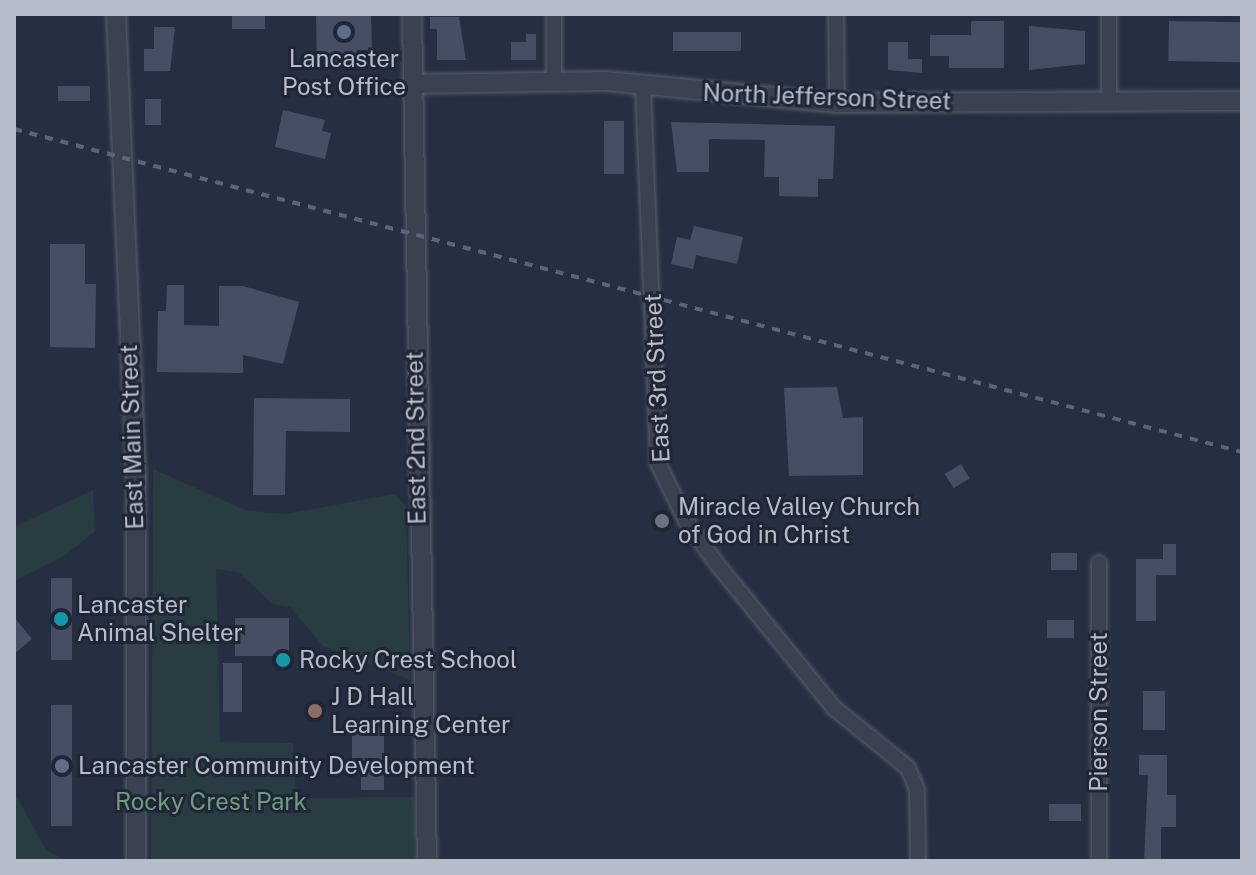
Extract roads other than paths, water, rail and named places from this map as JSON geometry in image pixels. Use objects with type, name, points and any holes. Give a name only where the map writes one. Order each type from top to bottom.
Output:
[{"type":"street","name":"East Main Street","points":[[116,14],[136,473],[136,861]]},
{"type":"street","name":"East 2nd Street","points":[[412,14],[427,861]]},
{"type":"street","points":[[554,14],[554,81]]},
{"type":"street","points":[[836,14],[837,103]]},
{"type":"street","points":[[1109,14],[1109,103]]},
{"type":"street","name":"North Jefferson Street","points":[[412,84],[605,81],[643,88],[837,103],[1242,101]]},
{"type":"street","name":"East 3rd Street","points":[[643,88],[658,463],[701,543],[824,696],[908,768],[917,789],[918,861]]},
{"type":"street","name":"Pierson Street","points":[[1099,563],[1099,861]]},
{"type":"railway","points":[[14,129],[1242,452]]},
{"type":"place","name":"Lancaster Post Office","points":[[344,32]]},
{"type":"place","name":"Miracle Valley Church of God in Christ","points":[[662,521]]},
{"type":"place","name":"Lancaster Animal Shelter","points":[[61,619]]},
{"type":"place","name":"Rocky Crest School","points":[[283,660]]},
{"type":"place","name":"J D Hall Learning Center","points":[[315,711]]},
{"type":"place","name":"Lancaster Community Development","points":[[62,766]]},
{"type":"park label","name":"Rocky Crest Park","points":[[211,802]]}]
